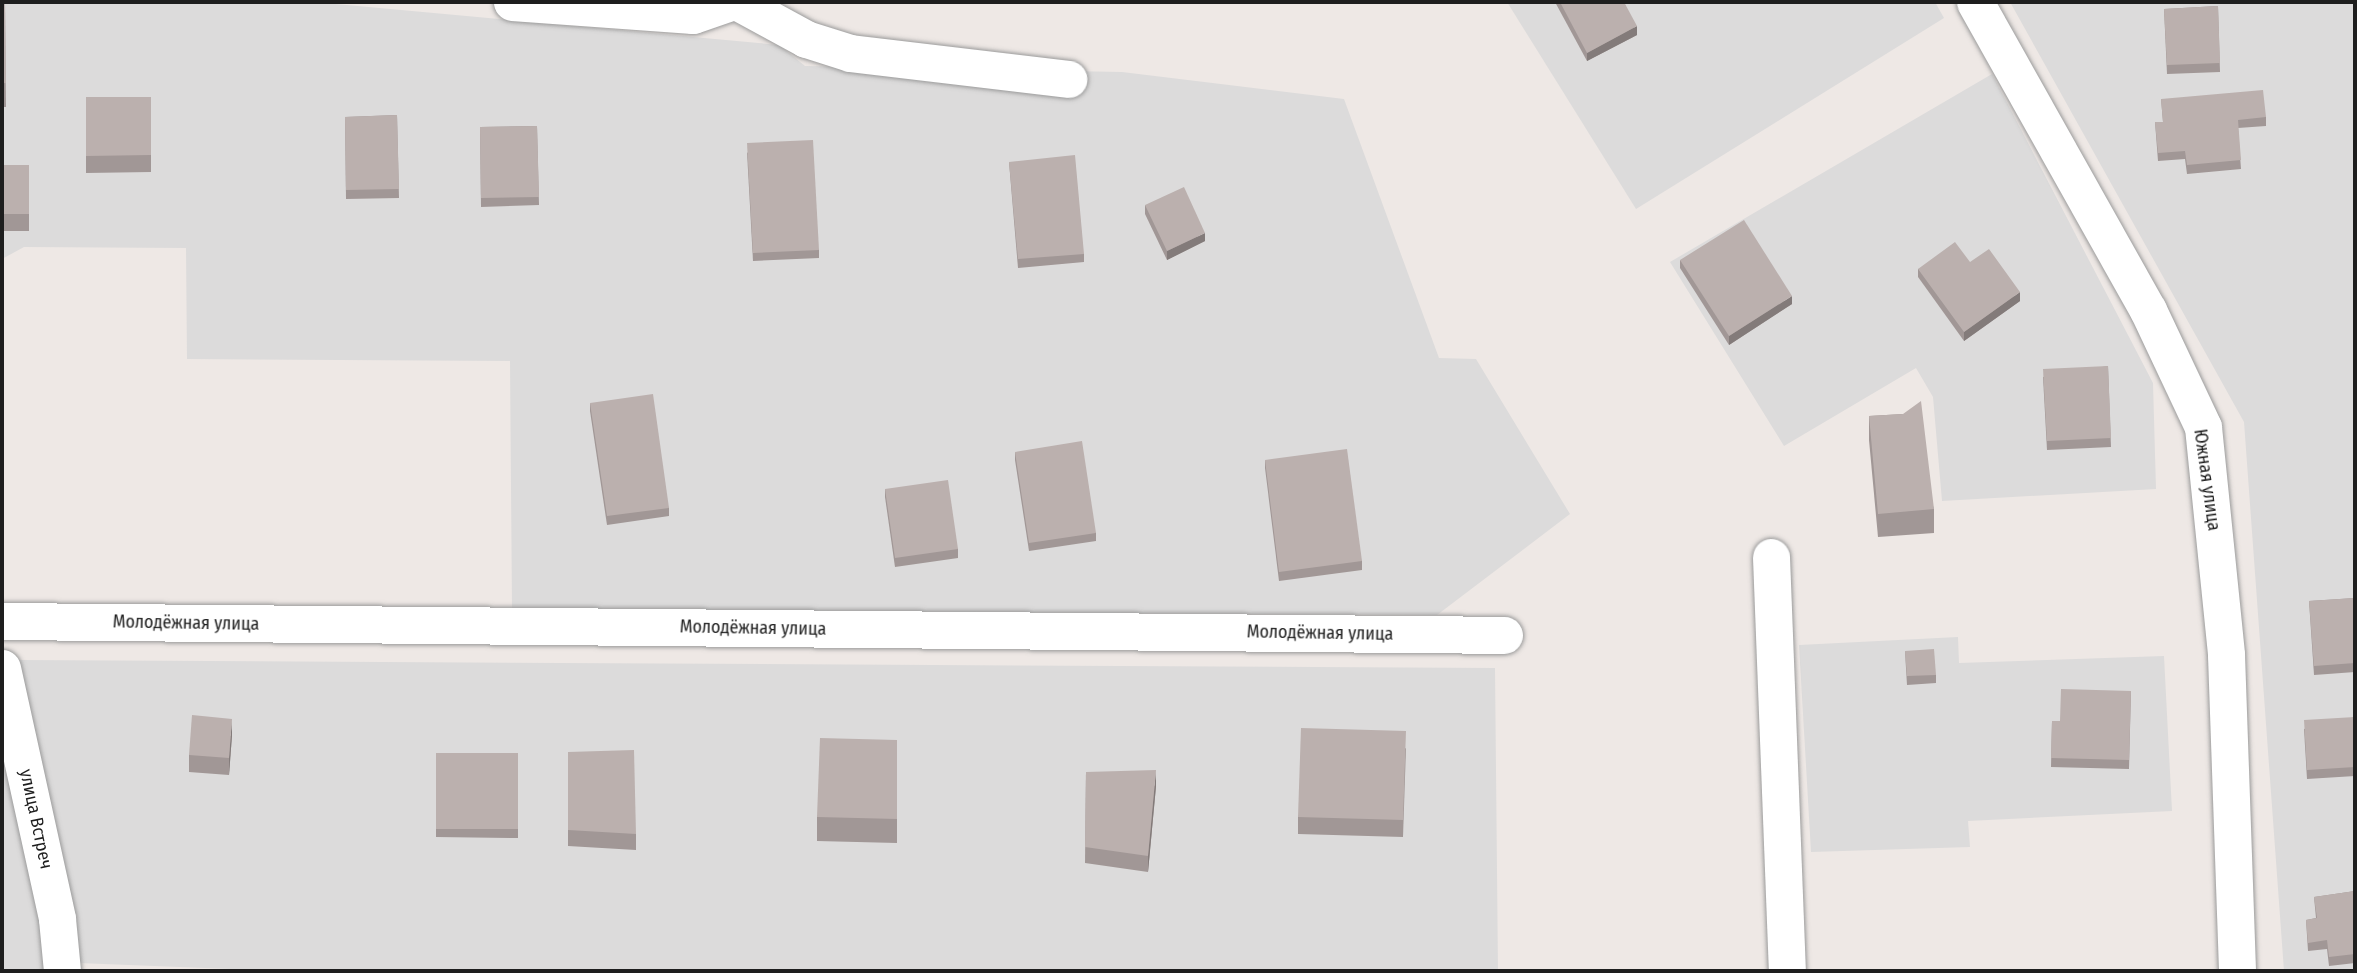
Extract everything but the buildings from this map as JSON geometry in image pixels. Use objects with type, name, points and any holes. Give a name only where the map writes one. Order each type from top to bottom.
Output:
[{"type":"street","points":[[512,2],[692,15],[730,2]]},
{"type":"street","points":[[738,2],[806,39],[850,54],[1068,79]]},
{"type":"street","name":"Южная улица","points":[[1975,2],[2148,310],[2203,427],[2225,654],[2237,971]]},
{"type":"street","points":[[1771,557],[1787,971]]},
{"type":"street","name":"Молодёжная улица","points":[[2,621],[1504,635]]},
{"type":"street","name":"улица Встреч","points":[[2,668],[57,919],[62,971]]},
{"type":"shaded area","points":[[2,2],[314,2],[779,45],[805,66],[1122,72],[1344,99],[1439,358],[1476,359],[1570,514],[1437,615],[512,609],[510,361],[187,359],[186,248],[24,247],[2,259]]},
{"type":"shaded area","points":[[1507,2],[1935,2],[1944,18],[1636,209]]},
{"type":"shaded area","points":[[2010,2],[2355,2],[2355,971],[2284,971],[2244,422]]},
{"type":"shaded area","points":[[1992,74],[2153,383],[2156,489],[1942,501],[1933,397],[1916,368],[1784,446],[1670,262]]},
{"type":"shaded area","points":[[1958,637],[1959,663],[2164,656],[2172,811],[1968,821],[1970,847],[1811,852],[1799,645]]},
{"type":"shaded area","points":[[17,660],[1495,668],[1498,971],[279,971],[78,963],[77,971],[2,971],[2,667]]}]
